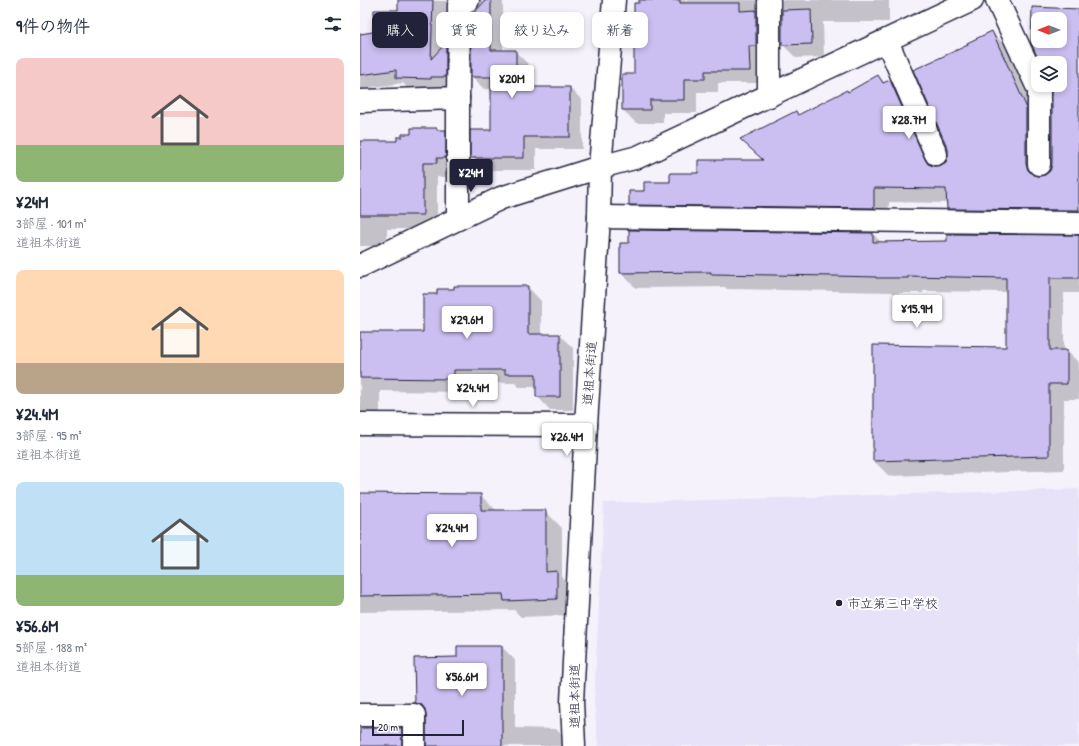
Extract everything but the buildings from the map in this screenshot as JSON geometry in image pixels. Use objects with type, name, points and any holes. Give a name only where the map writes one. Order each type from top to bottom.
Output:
[{"type":"street","points":[[458,218],[459,5],[468,0]]},
{"type":"street","name":"道祖本街道","points":[[574,746],[572,702],[586,425],[599,217],[600,167],[614,0]]},
{"type":"street","points":[[768,0],[769,96]]},
{"type":"street","points":[[360,266],[500,198],[600,167],[638,157],[972,0]]},
{"type":"street","points":[[996,0],[1039,90],[1039,164]]},
{"type":"street","points":[[887,41],[936,154]]},
{"type":"street","points":[[360,101],[458,98]]},
{"type":"street","points":[[599,217],[1079,223]]},
{"type":"street","points":[[360,424],[586,425]]},
{"type":"street","points":[[360,715],[414,715],[414,746]]},
{"type":"shaded area","name":"市立第三中学校","points":[[1079,489],[1079,746],[598,746],[594,702],[604,503]]},
{"type":"place","name":"市立第三中学校","points":[[839,603]]}]
